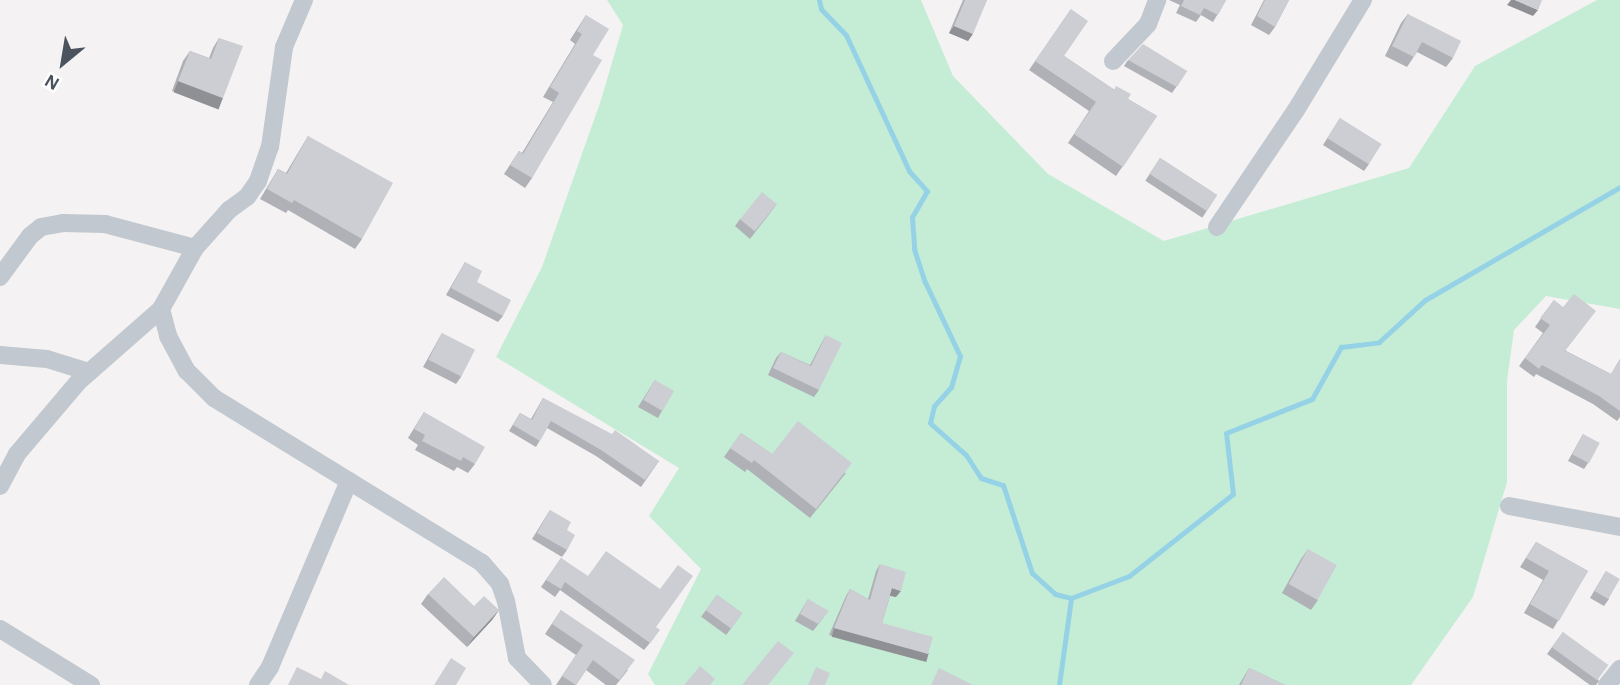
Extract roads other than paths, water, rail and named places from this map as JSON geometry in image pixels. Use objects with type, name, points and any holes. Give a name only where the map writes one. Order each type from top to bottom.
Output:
[{"type":"street","points":[[0,486],[8,455],[89,372],[161,309],[195,248],[229,210],[247,197],[258,181],[270,147],[284,47],[304,0]]},
{"type":"street","points":[[1113,61],[1148,24],[1157,0]]},
{"type":"street","points":[[1217,228],[1303,99],[1363,0]]},
{"type":"street","points":[[0,277],[30,236],[41,227],[62,223],[105,224],[195,248]]},
{"type":"street","points":[[161,309],[168,336],[187,372],[214,398],[482,563],[503,592],[517,658],[543,685]]},
{"type":"street","points":[[0,355],[47,359],[89,372]]},
{"type":"street","points":[[257,685],[271,667],[349,481]]},
{"type":"street","points":[[1509,506],[1620,527]]},
{"type":"street","points":[[0,629],[91,685]]},
{"type":"street","points":[[1607,685],[1620,669]]},
{"type":"waterway","points":[[819,0],[821,9],[846,35],[909,171],[927,191],[912,217],[914,249],[925,282],[960,356],[951,387],[934,406],[930,423],[966,455],[981,478],[1003,485],[1032,573],[1055,594],[1071,598]]},
{"type":"waterway","points":[[1059,685],[1071,598],[1129,576],[1233,494],[1226,433],[1312,399],[1341,347],[1379,342],[1425,300],[1620,187]]}]
